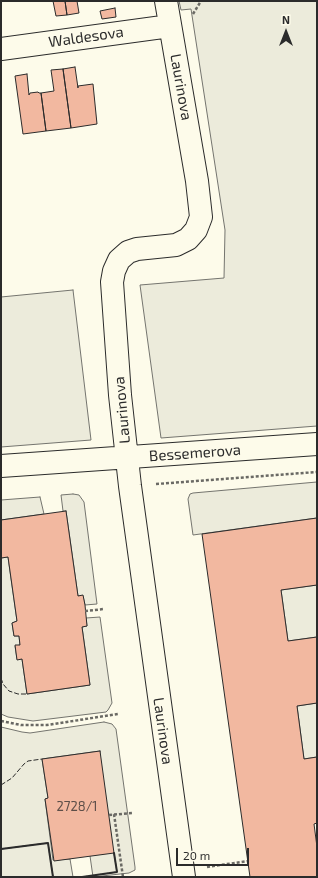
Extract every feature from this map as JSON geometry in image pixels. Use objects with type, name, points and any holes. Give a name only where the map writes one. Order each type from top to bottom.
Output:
[{"type":"street","name":"Laurinova","points":[[166,1],[199,194],[201,217],[196,230],[188,239],[176,245],[137,249],[128,252],[119,260],[114,271],[112,294],[126,457],[184,877]]},
{"type":"street","name":"Waldesova","points":[[1,49],[170,26]]},
{"type":"street","name":"Bessemerova","points":[[1,466],[317,444]]},
{"type":"path","points":[[191,18],[201,1]]},
{"type":"path","points":[[156,484],[317,472]]},
{"type":"path","points":[[85,611],[104,609]]},
{"type":"path","points":[[1,721],[21,725],[47,725],[118,714]]},
{"type":"path","points":[[109,815],[133,813]]},
{"type":"path","points":[[114,814],[123,877]]},
{"type":"path","points":[[203,868],[248,861]]},
{"type":"shaded area","points":[[179,1],[317,1],[317,426],[161,438],[140,285],[224,278],[225,230],[191,9],[181,10]]},
{"type":"shaded area","points":[[73,290],[91,440],[1,447],[1,297]]},
{"type":"shaded area","points":[[317,482],[317,518],[193,535],[188,499],[190,494]]},
{"type":"shaded area","points":[[61,495],[79,495],[84,502],[97,604],[85,605],[83,596],[78,596],[66,511],[63,511]]},
{"type":"shaded area","points":[[40,497],[44,514],[1,520],[1,500]]},
{"type":"shaded area","points":[[8,557],[17,621],[12,623],[14,636],[19,636],[20,645],[15,646],[17,659],[22,659],[27,694],[90,685],[82,627],[87,626],[86,618],[100,617],[112,703],[106,712],[33,721],[8,717],[1,714],[1,558]]},
{"type":"shaded area","points":[[317,585],[317,637],[288,641],[281,590]]},
{"type":"shaded area","points":[[317,703],[317,757],[304,759],[297,706]]},
{"type":"shaded area","points":[[104,722],[112,724],[116,729],[135,870],[129,873],[93,877],[90,856],[100,751],[42,759],[48,798],[45,799],[53,860],[70,859],[73,877],[1,877],[1,727],[30,733]]},
{"type":"building","points":[[53,1],[65,1],[67,15],[56,16]]},
{"type":"building","points":[[65,1],[77,1],[79,13],[67,15]]},
{"type":"building","points":[[115,8],[116,17],[102,19],[100,11]]},
{"type":"building","points":[[75,67],[78,88],[78,86],[93,84],[97,124],[71,128],[63,69]]},
{"type":"building","points":[[63,69],[71,128],[46,131],[41,93],[54,91],[51,70]]},
{"type":"building","points":[[27,74],[29,95],[30,93],[41,93],[46,131],[23,134],[15,76]]},
{"type":"building","points":[[66,511],[78,596],[83,595],[85,605],[87,626],[82,627],[90,685],[27,694],[22,659],[17,660],[15,645],[20,645],[19,636],[14,636],[12,623],[17,621],[8,557],[1,558],[1,520]]},
{"type":"building","points":[[317,518],[317,585],[281,590],[288,641],[317,637],[317,703],[297,706],[304,759],[317,757],[317,823],[314,824],[317,847],[317,877],[250,877],[202,534]]},
{"type":"building","points":[[100,751],[114,853],[54,861],[45,799],[48,798],[42,759]]},
{"type":"fence","points":[[1,678],[3,684],[9,691],[18,694],[27,694]]},
{"type":"fence","points":[[1,785],[12,778],[28,761],[42,759]]},
{"type":"fence","points":[[1,849],[48,843],[53,877]]},
{"type":"fence","points":[[82,877],[117,872],[114,853]]},
{"type":"wall","points":[[1,849],[48,843],[53,877]]},
{"type":"wall","points":[[82,877],[117,872],[114,853]]}]
